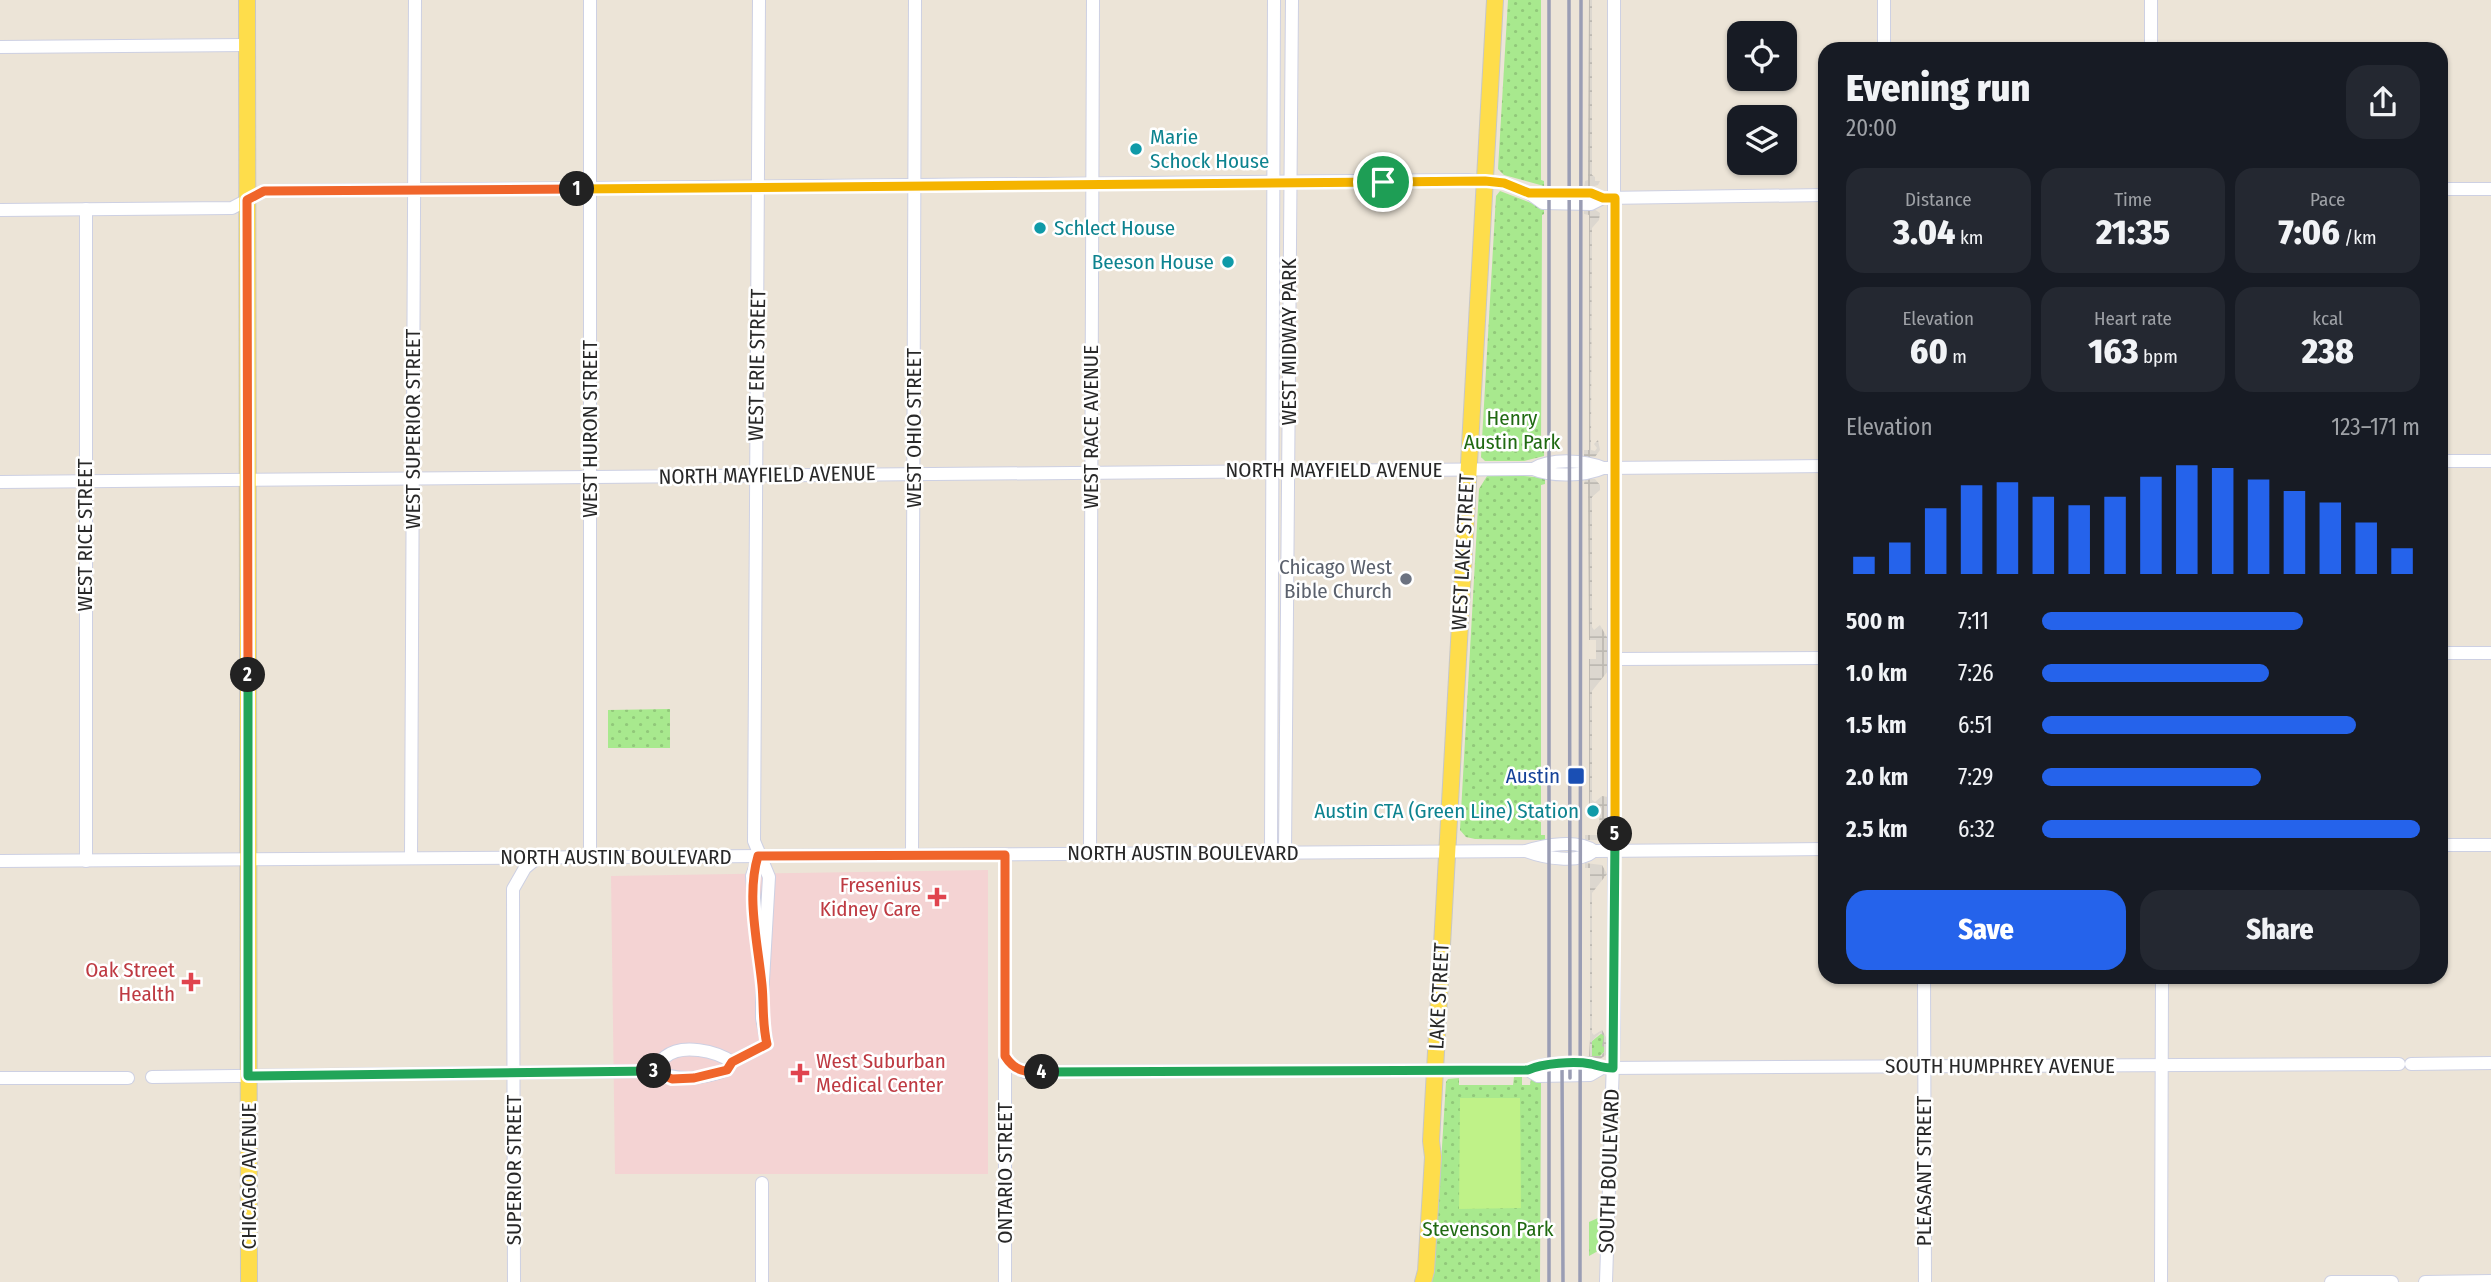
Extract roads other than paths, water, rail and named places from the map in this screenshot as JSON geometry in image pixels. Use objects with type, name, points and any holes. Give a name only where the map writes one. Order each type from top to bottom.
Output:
[{"type":"main road","name":"CHICAGO AVENUE","points":[[247,0],[249,1282]]},
{"type":"main road","name":"WEST LAKE STREET","points":[[1447,852],[1495,0]]},
{"type":"main road","name":"LAKE STREET","points":[[1421,1282],[1416,1271],[1423,1157],[1431,1141],[1447,852]]},
{"type":"street","name":"WEST SUPERIOR STREET","points":[[411,859],[415,0]]},
{"type":"street","name":"WEST HURON STREET","points":[[590,0],[590,857]]},
{"type":"street","name":"WEST ERIE STREET","points":[[732,1062],[767,1044],[762,1018],[752,876],[758,856],[754,841],[759,0]]},
{"type":"street","name":"WEST OHIO STREET","points":[[912,855],[915,0]]},
{"type":"street","name":"WEST RACE AVENUE","points":[[1090,854],[1093,0]]},
{"type":"street","name":"WEST MIDWAY PARK","points":[[1270,853],[1274,0]]},
{"type":"street","name":"WEST MIDWAY PARK","points":[[1285,853],[1292,0]]},
{"type":"street","name":"SOUTH BOULEVARD","points":[[1606,1282],[1607,1068],[1615,850],[1615,659],[1609,468],[1609,198],[1614,0]]},
{"type":"street","points":[[1884,0],[1884,42]]},
{"type":"street","points":[[2151,0],[2151,42]]},
{"type":"street","points":[[1274,35],[1291,36]]},
{"type":"street","points":[[0,47],[247,45]]},
{"type":"street","points":[[0,210],[232,208],[264,191],[1485,181],[1504,183],[1529,193],[1543,203],[1591,204],[1609,198],[1818,195]]},
{"type":"street","points":[[2448,190],[2491,189]]},
{"type":"street","name":"WEST RICE STREET","points":[[86,209],[86,861]]},
{"type":"street","points":[[2448,461],[2491,461]]},
{"type":"street","name":"NORTH MAYFIELD AVENUE","points":[[0,482],[1468,470],[1534,469],[1543,463],[1592,463],[1609,468],[1818,466]]},
{"type":"street","points":[[2448,653],[2491,653]]},
{"type":"street","points":[[1615,659],[1818,657]]},
{"type":"street","points":[[2448,845],[2491,845]]},
{"type":"street","name":"NORTH AUSTIN BOULEVARD","points":[[0,861],[1526,851],[1542,857],[1587,857],[1594,851],[1615,850],[1818,849]]},
{"type":"street","name":"ONTARIO STREET","points":[[1005,855],[1006,1282]]},
{"type":"street","name":"SUPERIOR STREET","points":[[514,1282],[513,889],[525,868],[537,858]]},
{"type":"street","name":"PLEASANT STREET","points":[[1924,984],[1925,1282]]},
{"type":"street","points":[[2161,1282],[2162,984]]},
{"type":"street","points":[[152,1077],[654,1071],[672,1079],[694,1078],[727,1070],[732,1062],[714,1053],[677,1051],[665,1057],[654,1071]]},
{"type":"street","name":"SOUTH HUMPHREY AVENUE","points":[[1005,1056],[1013,1066],[1025,1072],[1528,1070],[1538,1065],[1590,1064],[1607,1068],[2491,1063]]},
{"type":"street","points":[[0,1078],[128,1078]]},
{"type":"street","points":[[762,1183],[762,1282]]},
{"type":"street","points":[[2331,1282],[2392,1282]]},
{"type":"street","points":[[2426,1282],[2491,1282]]},
{"type":"railway","points":[[1549,0],[1549,1282]]},
{"type":"railway","points":[[1569,0],[1570,1078]]},
{"type":"railway","points":[[1580,1282],[1581,0]]},
{"type":"railway","points":[[1562,1065],[1563,1282]]},
{"type":"place","name":"Marie Schock House","points":[[1136,149]]},
{"type":"place","name":"Schlect House","points":[[1040,228]]},
{"type":"place","name":"Beeson House","points":[[1228,262]]},
{"type":"place","name":"Chicago West Bible Church","points":[[1406,579]]},
{"type":"place","name":"Austin","points":[[1576,776]]},
{"type":"place","name":"Austin CTA (Green Line) Station","points":[[1593,811]]},
{"type":"place","name":"Fresenius Kidney Care","points":[[937,897]]},
{"type":"place","name":"Oak Street Health","points":[[191,982]]},
{"type":"place","name":"West Suburban Medical Center","points":[[800,1073]]},
{"type":"park label","name":"Henry Austin Park","points":[[1512,430]]},
{"type":"park label","name":"Stevenson Park","points":[[1488,1229]]}]
